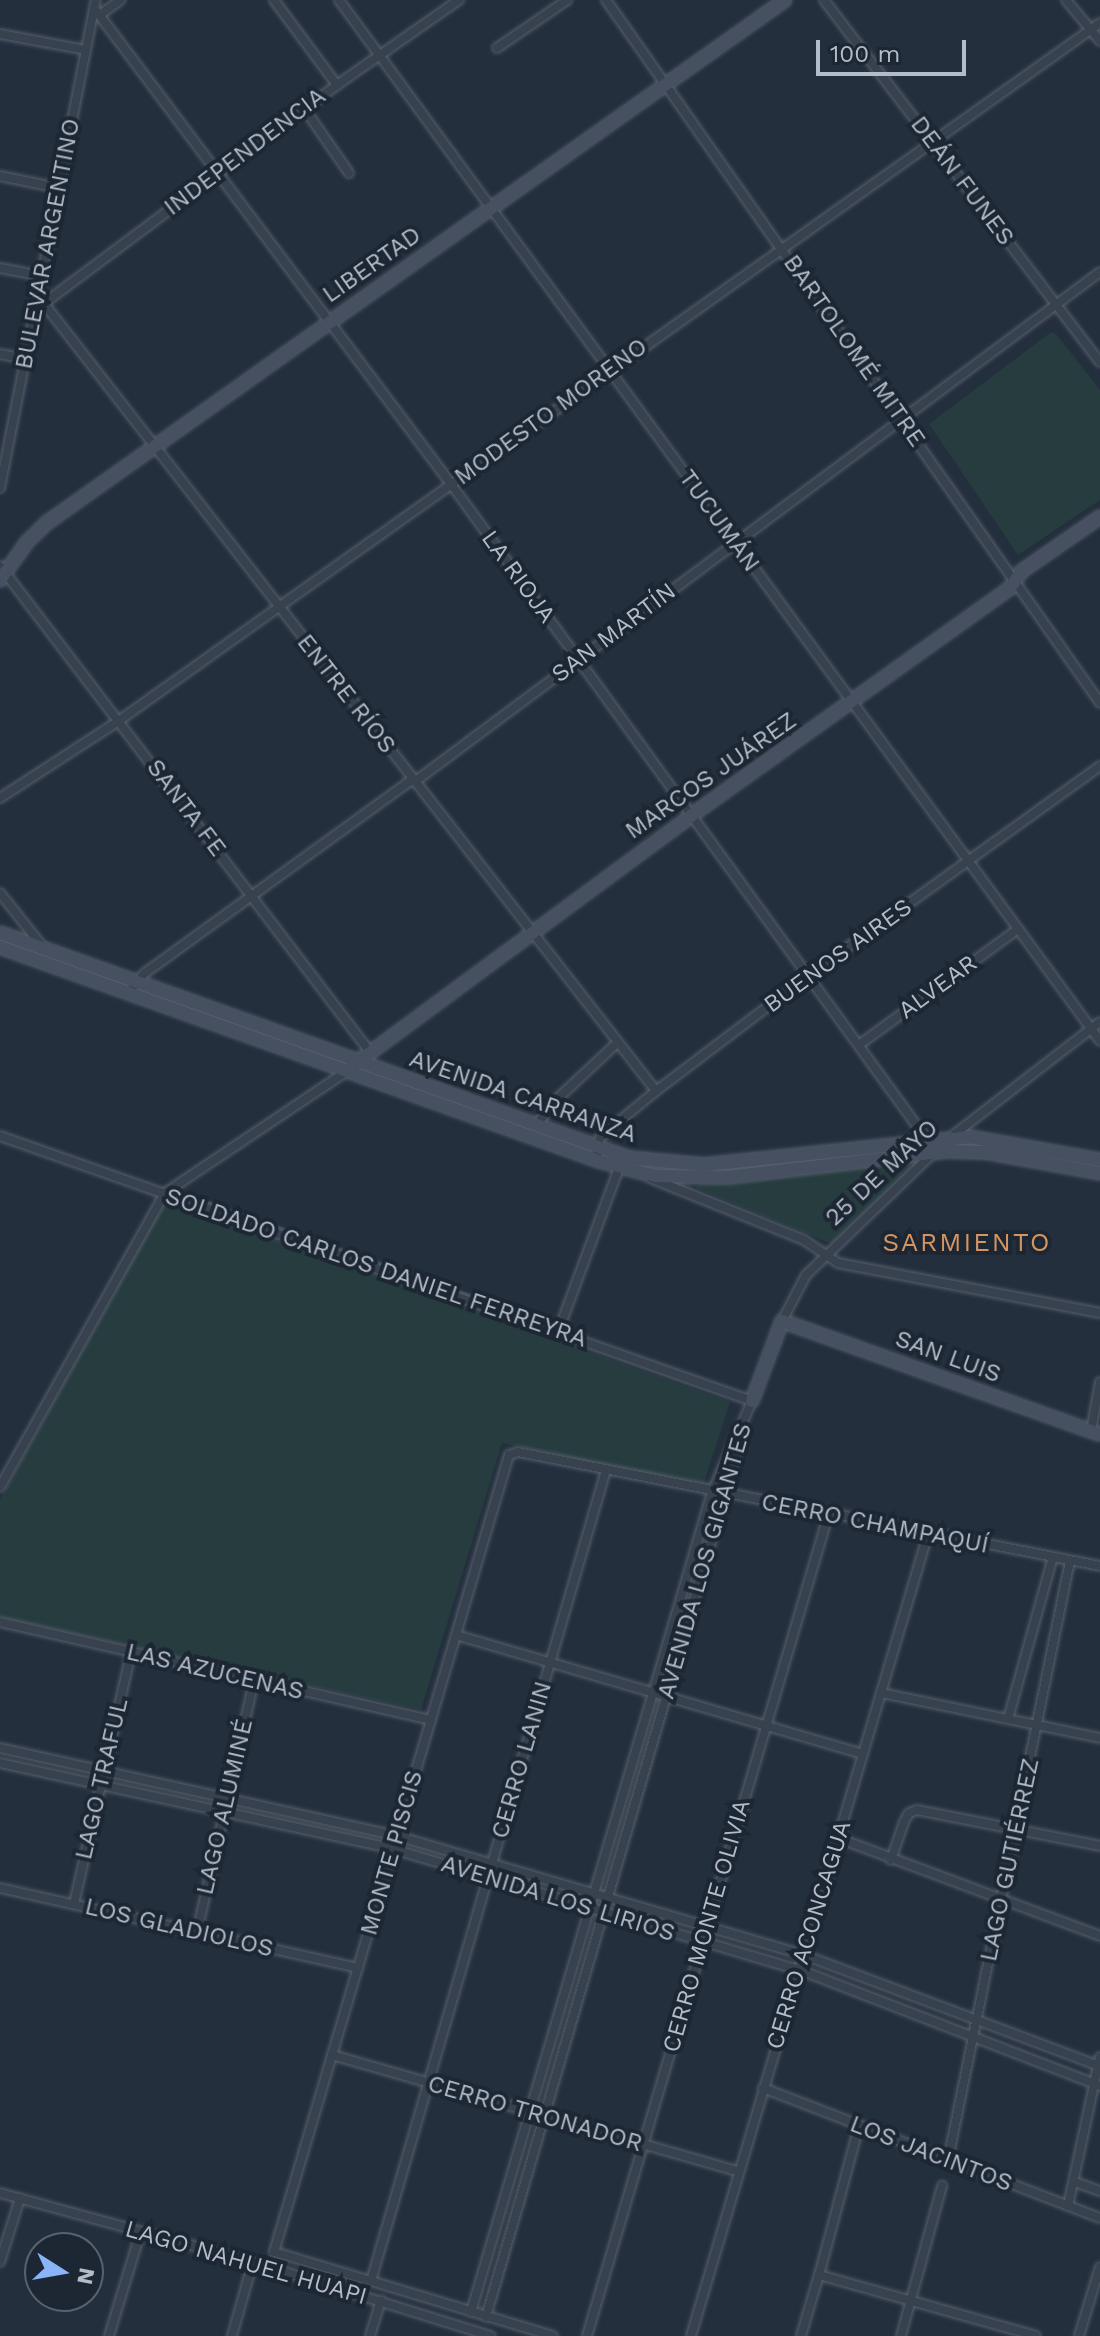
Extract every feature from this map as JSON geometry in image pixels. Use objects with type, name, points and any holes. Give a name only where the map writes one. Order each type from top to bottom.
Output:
[{"type":"main road","name":"LIBERTAD","points":[[1,573],[48,522],[153,445],[785,0]]},
{"type":"main road","name":"MARCOS JUÁREZ","points":[[351,1066],[692,815],[1010,588],[1022,571],[1100,517]]},
{"type":"main road","name":"AVENIDA CARRANZA","points":[[0,933],[132,988]]},
{"type":"main road","name":"AVENIDA CARRANZA","points":[[0,947],[132,988],[351,1066],[624,1169],[706,1179],[935,1151],[986,1152],[1100,1173]]},
{"type":"main road","name":"AVENIDA CARRANZA","points":[[351,1066],[596,1148],[653,1162],[704,1165],[950,1138],[989,1138],[1100,1160]]},
{"type":"main road","name":"25 DE MAYO","points":[[752,1401],[782,1321]]},
{"type":"main road","name":"SAN LUIS","points":[[782,1321],[1096,1432]]},
{"type":"street","points":[[97,7],[120,0]]},
{"type":"street","points":[[274,0],[337,85]]},
{"type":"street","name":"TUCUMÁN","points":[[339,0],[1100,1041]]},
{"type":"street","name":"INDEPENDENCIA","points":[[35,310],[41,299],[379,54],[459,0]]},
{"type":"street","points":[[497,48],[567,0]]},
{"type":"street","name":"BARTOLOMÉ MITRE","points":[[606,0],[1100,703]]},
{"type":"street","name":"DEÁN FUNES","points":[[824,0],[1100,362]]},
{"type":"street","points":[[1066,0],[1100,41]]},
{"type":"street","name":"BULEVAR ARGENTINO","points":[[41,299],[42,276],[97,7]]},
{"type":"street","name":"LA RIOJA","points":[[97,7],[451,484],[935,1151]]},
{"type":"street","name":"MODESTO MORENO","points":[[0,798],[120,720],[1100,23]]},
{"type":"street","points":[[0,34],[86,50]]},
{"type":"street","points":[[304,108],[349,173]]},
{"type":"street","points":[[0,176],[59,188]]},
{"type":"street","points":[[0,268],[42,276]]},
{"type":"street","name":"SAN MARTÍN","points":[[132,988],[1100,272]]},
{"type":"street","name":"ENTRE RÍOS","points":[[41,299],[656,1091]]},
{"type":"street","name":"BULEVAR ARGENTINO","points":[[0,488],[35,310]]},
{"type":"street","points":[[0,354],[25,359]]},
{"type":"street","name":"SANTA FE","points":[[1,573],[120,720],[370,1052]]},
{"type":"street","name":"BUENOS AIRES","points":[[596,1148],[601,1136],[656,1091],[808,976],[1100,766]]},
{"type":"street","points":[[0,893],[44,949]]},
{"type":"street","name":"ALVEAR","points":[[859,1045],[1018,929]]},
{"type":"street","name":"25 DE MAYO","points":[[782,1321],[797,1287],[935,1151],[1100,1022]]},
{"type":"street","points":[[536,1126],[555,1101],[618,1042]]},
{"type":"street","points":[[0,1487],[165,1193],[351,1066]]},
{"type":"street","name":"SOLDADO CARLOS DANIEL FERREYRA","points":[[0,1136],[752,1401]]},
{"type":"street","points":[[596,1148],[599,1161]]},
{"type":"street","points":[[558,1332],[624,1169],[804,1240],[847,1266],[1100,1313]]},
{"type":"street","points":[[1096,1432],[1100,1382]]},
{"type":"street","name":"AVENIDA LOS GIGANTES","points":[[478,2314],[529,2113],[651,1692],[712,1492],[752,1401]]},
{"type":"street","name":"AVENIDA LOS GIGANTES","points":[[478,2314],[543,2117],[752,1401]]},
{"type":"street","name":"CERRO CHAMPAQUÍ","points":[[509,1455],[518,1452],[828,1516],[1100,1566]]},
{"type":"street","name":"MONTE PISCIS","points":[[274,2252],[509,1455]]},
{"type":"street","name":"CERRO LANIN","points":[[371,2281],[606,1470]]},
{"type":"street","name":"CERRO MONTE OLIVIA","points":[[587,2336],[828,1516]]},
{"type":"street","name":"CERRO ACONCAGUA","points":[[691,2336],[928,1534]]},
{"type":"street","points":[[1008,1719],[1053,1557]]},
{"type":"street","name":"LAGO GUTIÉRREZ","points":[[948,2160],[1070,1561]]},
{"type":"street","name":"LAS AZUCENAS","points":[[0,1622],[431,1720]]},
{"type":"street","points":[[456,1635],[863,1754]]},
{"type":"street","name":"LAGO TRAFUL","points":[[74,1904],[131,1653]]},
{"type":"street","name":"LAGO ALUMINÉ","points":[[197,1932],[254,1681]]},
{"type":"street","points":[[881,1693],[1100,1738]]},
{"type":"street","name":"AVENIDA LOS LIRIOS","points":[[0,1748],[397,1836],[804,1955],[976,2022],[1099,2063]]},
{"type":"street","name":"AVENIDA LOS LIRIOS","points":[[0,1763],[393,1849],[800,1970],[1098,2085]]},
{"type":"street","points":[[891,1860],[904,1822],[909,1813],[917,1810],[1100,1846]]},
{"type":"street","points":[[838,1838],[1100,1936]]},
{"type":"street","name":"LOS GLADIOLOS","points":[[0,1888],[358,1968]]},
{"type":"street","name":"CERRO TRONADOR","points":[[332,2055],[739,2172]]},
{"type":"street","points":[[1068,2206],[1098,2085],[1099,2063]]},
{"type":"street","name":"LOS JACINTOS","points":[[763,2088],[1100,2218]]},
{"type":"street","points":[[801,2336],[859,2126]]},
{"type":"street","points":[[1075,2182],[1100,2191]]},
{"type":"street","points":[[901,2336],[942,2186]]},
{"type":"street","name":"LAGO NAHUEL HUAPI","points":[[0,2193],[140,2234],[253,2262],[491,2336]]},
{"type":"street","points":[[0,2262],[20,2198]]},
{"type":"street","points":[[109,2336],[140,2234]]},
{"type":"street","name":"LAGO NAHUEL HUAPI","points":[[274,2252],[553,2336]]},
{"type":"street","points":[[232,2336],[253,2262]]},
{"type":"street","points":[[1079,2336],[1100,2267]]},
{"type":"street","points":[[819,2275],[1036,2336]]},
{"type":"street","points":[[370,2336],[381,2301]]},
{"type":"street","points":[[473,2331],[478,2314]]},
{"type":"green space","points":[[1051,332],[1057,335],[1100,390],[1100,500],[1018,555],[929,424]]},
{"type":"green space","points":[[915,1158],[916,1163],[832,1244],[696,1188],[699,1184],[730,1184]]},
{"type":"green space","points":[[165,1201],[730,1402],[703,1486],[502,1443],[421,1710],[0,1617],[0,1499]]},
{"type":"waterway","points":[[183,1193],[549,1323]]},
{"type":"district","name":"SARMIENTO","points":[[967,1243]]}]
